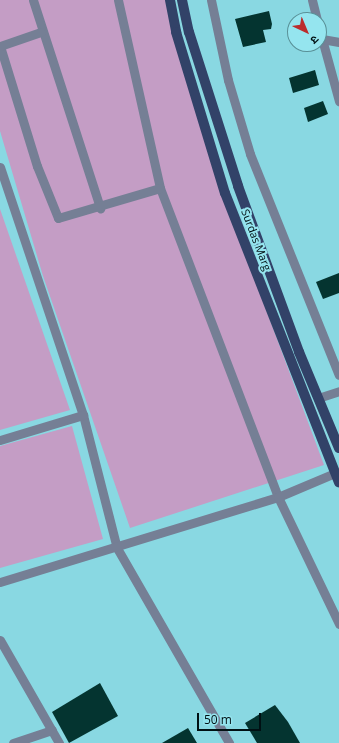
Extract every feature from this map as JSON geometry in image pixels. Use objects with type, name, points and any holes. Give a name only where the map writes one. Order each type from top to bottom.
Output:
[{"type":"main road","name":"Surdas Marg","points":[[170,0],[176,32],[226,193],[338,476]]},
{"type":"main road","name":"Surdas Marg","points":[[182,0],[189,32],[238,186],[318,398],[339,448]]},
{"type":"street","points":[[33,0],[41,32],[100,208]]},
{"type":"street","points":[[118,0],[160,188],[278,497],[339,624]]},
{"type":"street","points":[[211,0],[228,80],[250,154],[339,374]]},
{"type":"street","points":[[312,0],[315,12]]},
{"type":"street","points":[[41,32],[0,46],[55,215],[63,219],[160,188]]},
{"type":"street","points":[[327,40],[339,42]]},
{"type":"street","points":[[326,52],[339,100]]},
{"type":"street","points":[[0,167],[83,415],[117,548],[229,743]]},
{"type":"street","points":[[318,398],[339,391]]},
{"type":"street","points":[[0,440],[83,415]]},
{"type":"street","points":[[0,582],[117,548],[278,497],[338,476]]},
{"type":"street","points":[[0,640],[59,743]]},
{"type":"street","points":[[12,743],[52,730]]},
{"type":"shaded area","points":[[0,0],[171,0],[214,170],[324,465],[130,528],[43,276],[0,131]]},
{"type":"shaded area","points":[[0,209],[70,410],[0,430]]},
{"type":"shaded area","points":[[72,426],[103,539],[0,568],[0,446]]},
{"type":"building","points":[[269,11],[272,24],[271,29],[263,30],[266,42],[243,47],[235,19]]},
{"type":"building","points":[[315,70],[319,85],[293,93],[289,78]]},
{"type":"building","points":[[323,101],[328,114],[308,122],[304,108]]},
{"type":"building","points":[[339,273],[339,293],[323,299],[316,282]]},
{"type":"building","points":[[100,683],[118,716],[69,743],[52,712]]},
{"type":"building","points":[[275,705],[288,722],[300,743],[257,743],[245,723]]},
{"type":"building","points":[[188,728],[197,743],[162,743]]}]
